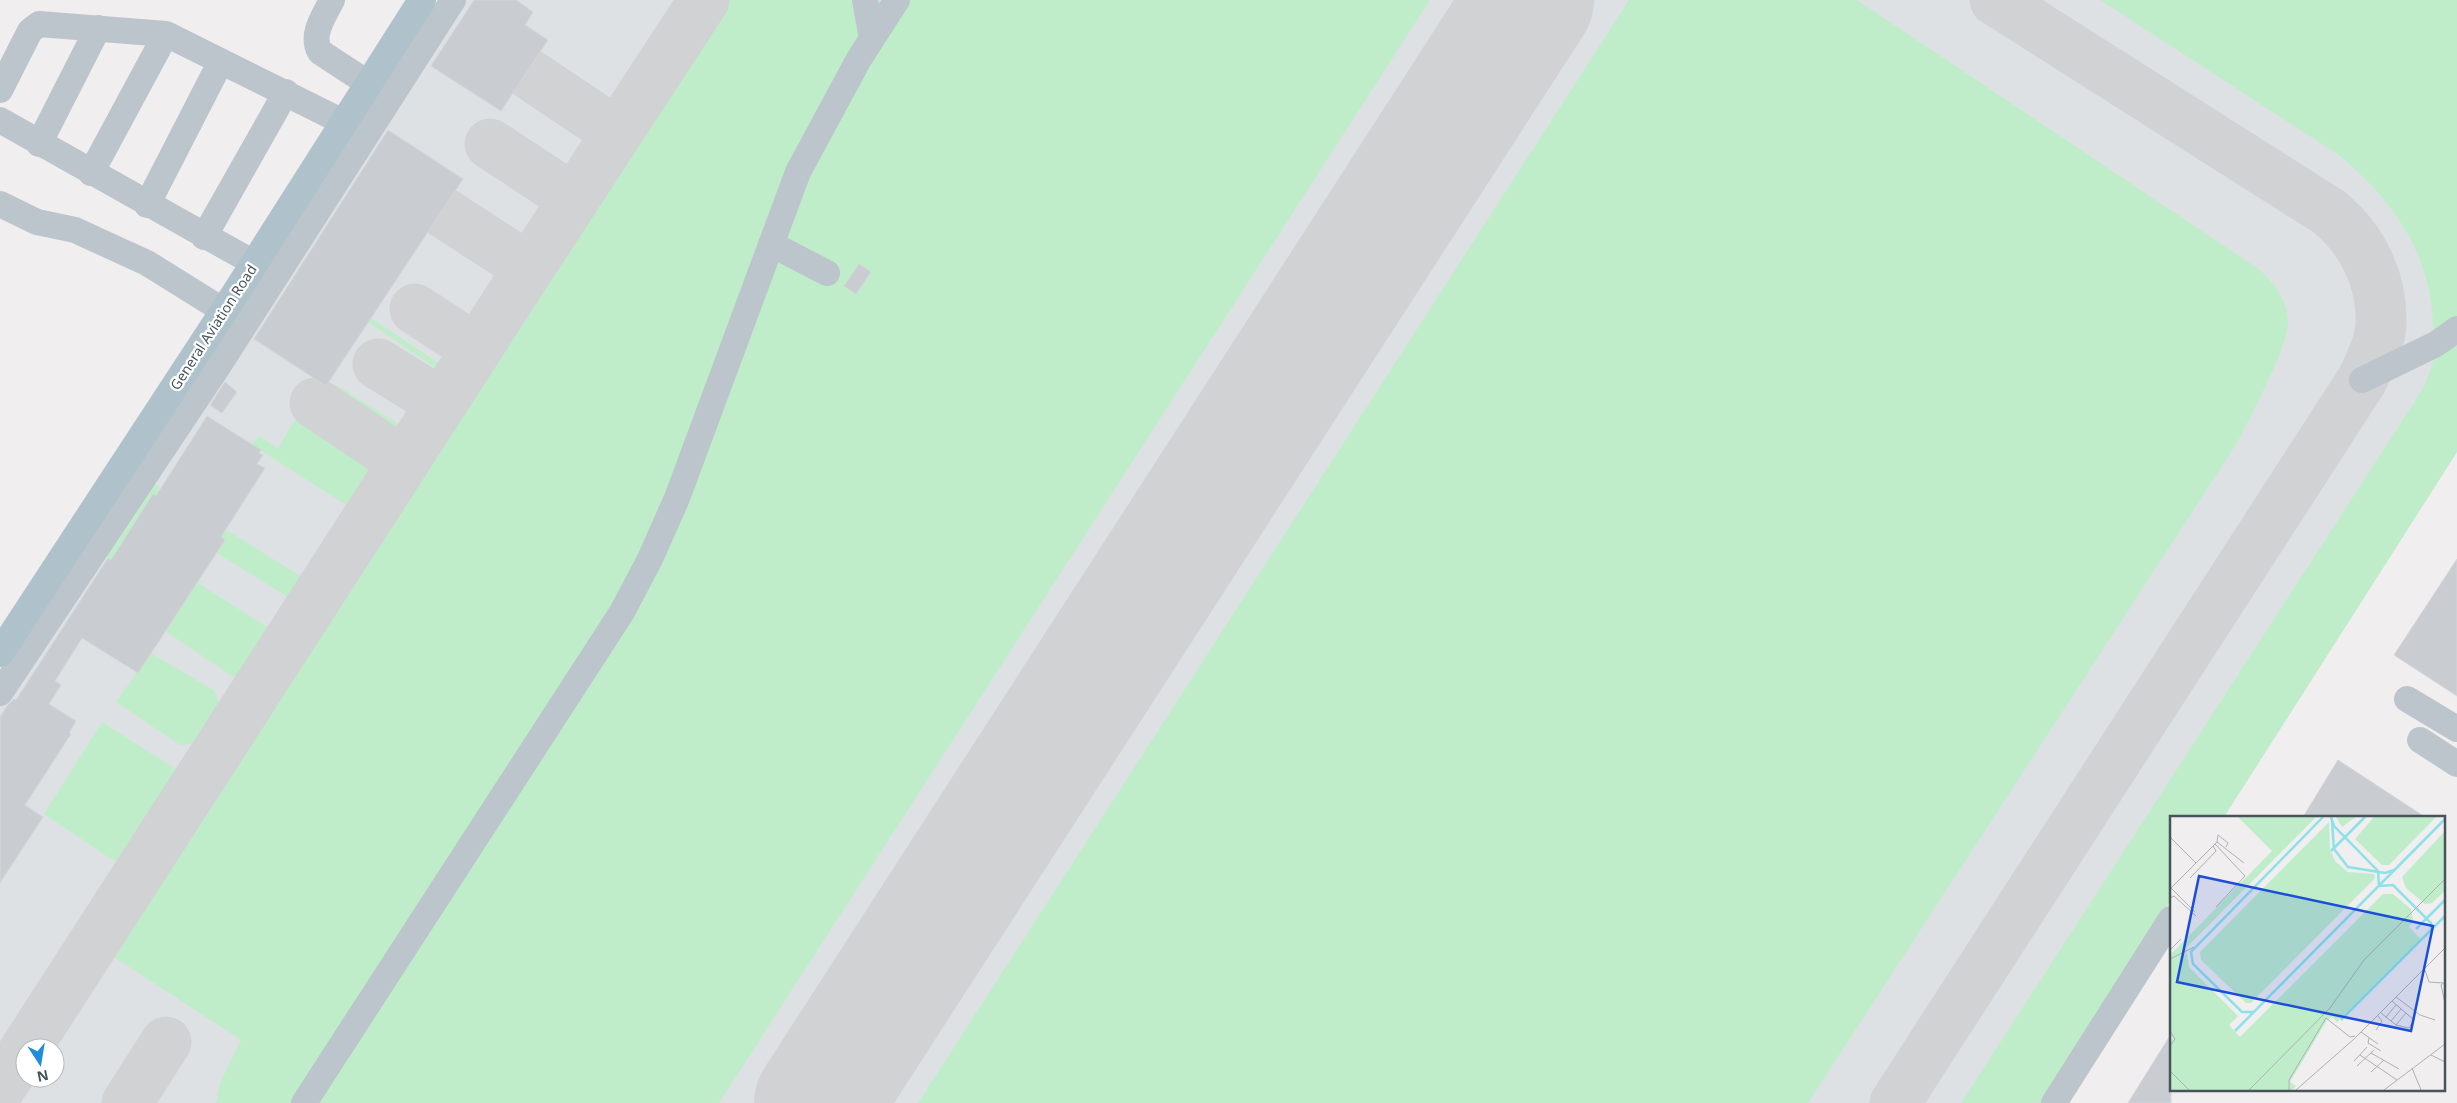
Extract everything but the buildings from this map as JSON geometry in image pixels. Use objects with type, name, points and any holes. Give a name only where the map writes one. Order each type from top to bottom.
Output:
[{"type":"main road","name":"General Aviation Road","points":[[0,653],[224,311],[422,0]]},
{"type":"street","points":[[332,0],[316,34],[315,44],[320,52],[369,84]]},
{"type":"street","points":[[0,693],[219,365],[453,0]]},
{"type":"street","points":[[865,0],[872,39]]},
{"type":"street","points":[[304,1103],[622,612],[650,559],[678,498],[798,172],[872,39],[897,0]]},
{"type":"street","points":[[0,90],[35,27],[39,24],[166,34],[343,122]]},
{"type":"street","points":[[39,144],[98,28]]},
{"type":"street","points":[[91,173],[166,34]]},
{"type":"street","points":[[147,205],[221,61]]},
{"type":"street","points":[[204,237],[286,92]]},
{"type":"street","points":[[0,120],[39,144],[254,264]]},
{"type":"street","points":[[0,204],[37,222],[75,230],[147,263],[224,311]]},
{"type":"street","points":[[771,244],[827,273]]},
{"type":"street","points":[[2362,380],[2436,344],[2457,329]]},
{"type":"street","points":[[2408,700],[2457,729]]},
{"type":"street","points":[[2420,740],[2457,764]]},
{"type":"street","points":[[2054,1103],[2170,921]]},
{"type":"shaded area","points":[[440,0],[2457,0],[2457,452],[2225,816],[2170,816],[2170,902],[2041,1103],[0,1103],[0,681]]},
{"type":"green space","points":[[715,0],[1430,0],[719,1103],[216,1103],[220,1083],[241,1040],[100,948]]},
{"type":"green space","points":[[1629,0],[1857,0],[2260,270],[2280,294],[2286,307],[2288,323],[2286,335],[2275,366],[2237,443],[1808,1103],[918,1103]]},
{"type":"green space","points":[[2100,0],[2457,0],[2457,452],[2225,816],[2170,816],[2170,902],[2041,1103],[1961,1103],[2424,387],[2435,354],[2435,342],[2430,297],[2416,250],[2405,229],[2376,190],[2339,155]]},
{"type":"green space","points":[[371,318],[443,366],[440,371],[368,322]]},
{"type":"green space","points":[[335,384],[403,427],[393,444],[342,412]]},
{"type":"green space","points":[[308,407],[384,456],[351,508],[252,445],[259,436],[278,448],[298,415],[301,417]]},
{"type":"green space","points":[[152,483],[305,579],[291,599],[217,553],[225,539],[153,495],[115,554],[187,599],[198,583],[270,629],[238,680],[165,631],[182,604],[105,556]]},
{"type":"green space","points":[[151,653],[215,691],[220,709],[199,743],[180,745],[116,702]]},
{"type":"green space","points":[[102,722],[179,771],[120,865],[44,814]]},
{"type":"taxiway","points":[[32,1038],[704,0]]},
{"type":"taxiway","points":[[1895,1103],[2362,380],[2381,330],[2378,290],[2368,261],[2351,235],[2329,212],[1995,0]]},
{"type":"taxiway","points":[[529,74],[617,133]]},
{"type":"taxiway","points":[[490,144],[574,199]]},
{"type":"taxiway","points":[[444,213],[529,268]]},
{"type":"taxiway","points":[[415,309],[476,349]]},
{"type":"taxiway","points":[[378,364],[441,403]]},
{"type":"taxiway","points":[[315,403],[403,462]]},
{"type":"taxiway","points":[[127,1103],[166,1042]]},
{"type":"taxiway","points":[[0,1088],[15,1065]]},
{"type":"runway","points":[[818,1103],[1530,0]]}]
